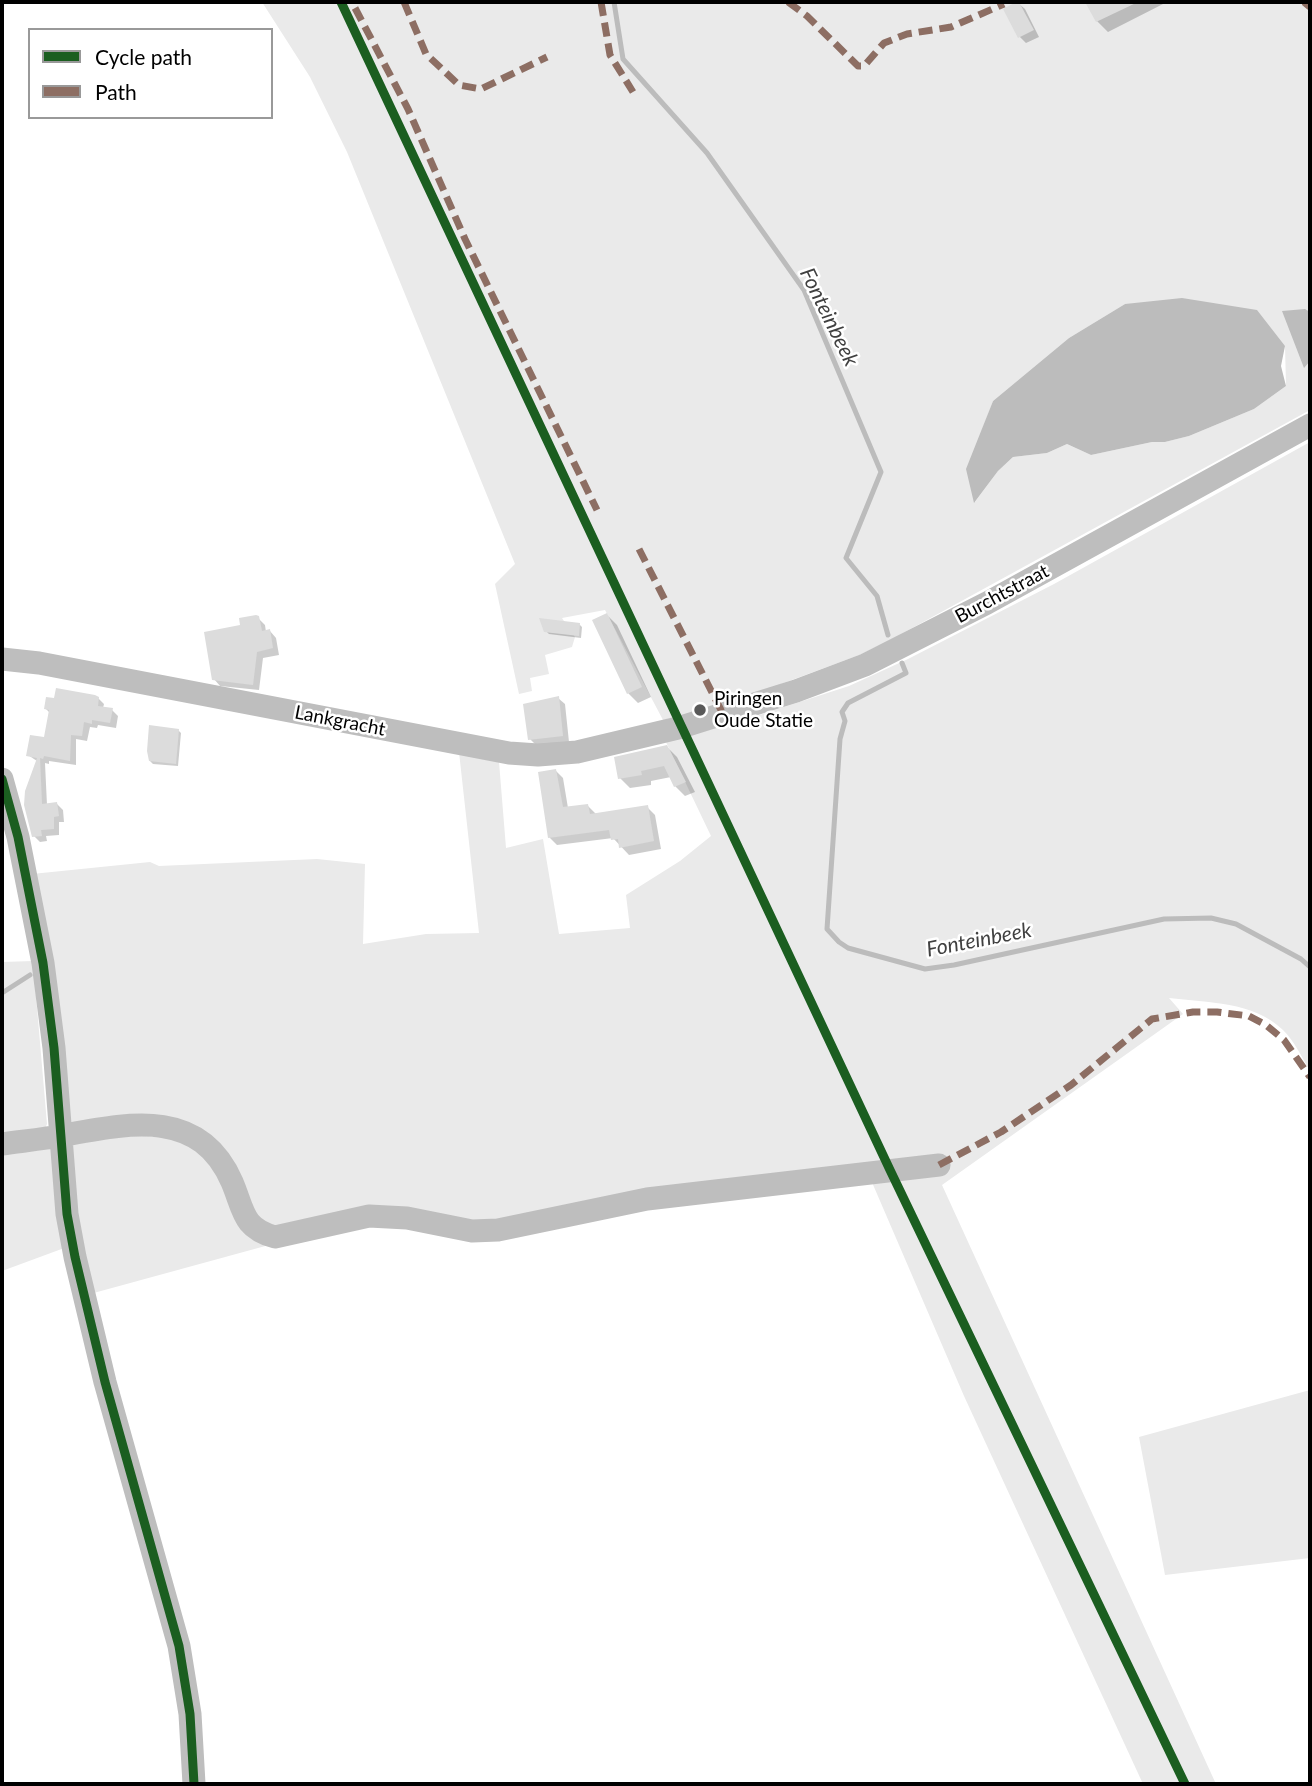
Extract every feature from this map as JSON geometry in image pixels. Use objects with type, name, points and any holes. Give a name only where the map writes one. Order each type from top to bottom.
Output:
[{"type":"street","name":"Burchtstraat","points":[[678,727],[796,691],[904,647],[1310,425]]},
{"type":"street","name":"Lankgracht","points":[[2,659],[39,663],[509,753],[538,755],[576,752],[678,727]]},
{"type":"street","points":[[2,779],[18,837],[43,963],[54,1048],[68,1214],[75,1257],[105,1382],[179,1646],[190,1714],[194,1784]]},
{"type":"street","points":[[2,1144],[110,1126],[148,1123],[177,1128],[212,1149],[223,1164],[243,1213],[251,1225],[261,1233],[275,1237],[369,1216],[407,1218],[472,1231],[498,1230],[647,1199],[939,1165]]},
{"type":"shaded area","points":[[262,2],[1310,2],[1310,410],[894,638],[862,654],[727,704],[663,720],[605,610],[562,618],[575,637],[572,647],[545,655],[549,674],[530,678],[532,691],[519,694],[495,584],[515,564],[347,152],[310,77]],"holes":[[[1125,304],[1285,346],[1286,386],[1254,409],[1189,436],[1165,442],[1152,442],[1091,455],[1067,444],[1047,453],[1013,457],[998,471],[975,502],[982,430],[993,401],[1069,338]]]},
{"type":"shaded area","points":[[1182,298],[1257,310],[1285,346],[1281,366],[1286,386],[1254,409],[1189,436],[1091,455],[1067,444],[1047,453],[1013,457],[998,471],[974,503],[966,469],[993,401],[1069,338],[1125,304]]},
{"type":"shaded area","points":[[1305,309],[1310,312],[1310,361],[1304,368],[1282,311]]},
{"type":"shaded area","points":[[1310,442],[1310,1071],[1287,1034],[1258,1013],[1229,1005],[1169,998],[1183,1014],[942,1185],[1216,1784],[1143,1784],[964,1396],[871,1180],[477,1229],[407,1212],[264,1229],[211,1143],[69,1128],[32,874],[150,862],[159,866],[317,859],[365,864],[363,944],[426,934],[479,933],[459,752],[499,762],[506,848],[543,839],[559,934],[630,928],[626,895],[680,861],[711,836],[665,740],[750,718],[849,686],[908,659],[1054,584]]},
{"type":"shaded area","points":[[33,961],[47,1124],[44,1131],[2,1138],[2,962]]},
{"type":"shaded area","points":[[145,1128],[202,1147],[269,1245],[90,1294],[68,1146],[82,1137]]},
{"type":"shaded area","points":[[52,1145],[67,1247],[2,1271],[2,1148]]},
{"type":"shaded area","points":[[1310,1390],[1310,1558],[1165,1575],[1139,1437]]},
{"type":"building","points":[[1019,2],[1034,30],[1018,38],[1003,9]]},
{"type":"building","points":[[1085,2],[1138,2],[1096,22]]},
{"type":"building","points":[[607,613],[642,687],[627,694],[592,620]]},
{"type":"building","points":[[259,616],[262,631],[270,629],[273,648],[257,652],[253,685],[212,680],[204,632],[240,625],[239,618]]},
{"type":"building","points":[[539,618],[580,623],[579,636],[544,632]]},
{"type":"building","points":[[56,688],[95,695],[99,697],[98,706],[113,708],[110,723],[92,720],[92,724],[84,722],[82,736],[71,735],[70,761],[44,756],[43,759],[40,758],[42,804],[57,802],[59,816],[54,817],[54,829],[41,830],[42,836],[32,837],[24,805],[25,791],[37,758],[26,756],[30,735],[44,737],[49,710],[44,709],[46,697],[54,698]]},
{"type":"building","points":[[559,696],[563,736],[528,740],[523,704]]},
{"type":"building","points":[[149,725],[179,729],[176,764],[149,761]]},
{"type":"building","points":[[667,745],[686,782],[674,787],[664,766],[641,771],[642,775],[618,779],[614,757]]},
{"type":"building","points":[[556,769],[563,807],[588,804],[590,814],[648,805],[654,841],[619,848],[618,839],[611,840],[609,830],[548,838],[538,772]]},
{"type":"waterway","name":"Fonteinbeek","points":[[614,2],[623,59],[707,153],[804,290],[881,472],[846,558],[877,596],[888,635]]},
{"type":"waterway","name":"Fonteinbeek","points":[[902,663],[906,673],[848,703],[842,712],[845,721],[840,739],[827,929],[839,942],[848,948],[925,969],[1164,919],[1211,918],[1236,924],[1301,959],[1310,967]]},
{"type":"waterway","points":[[2,993],[30,975]]},
{"type":"marked path","points":[[404,2],[426,54],[459,85],[481,89],[547,57]]},
{"type":"marked path","points":[[601,2],[610,55],[633,92]]},
{"type":"marked path","points":[[788,2],[807,16],[858,66],[864,66],[884,43],[907,34],[951,27],[1004,4]]},
{"type":"marked path","points":[[1304,2],[1310,7]]},
{"type":"marked path","points":[[355,8],[408,109],[465,239],[597,510]]},
{"type":"marked path","points":[[639,549],[723,714]]},
{"type":"marked path","points":[[939,1165],[1001,1132],[1071,1085],[1152,1019],[1193,1012],[1249,1016],[1266,1025],[1284,1040],[1310,1077]]},
{"type":"cycle path","points":[[341,2],[890,1170],[1185,1784]]},
{"type":"cycle path","points":[[2,779],[18,837],[43,963],[54,1048],[67,1214],[75,1257],[105,1382],[179,1646],[190,1714],[194,1784]]},
{"type":"place","name":"Piringen Oude Statie","points":[[700,710]]}]
